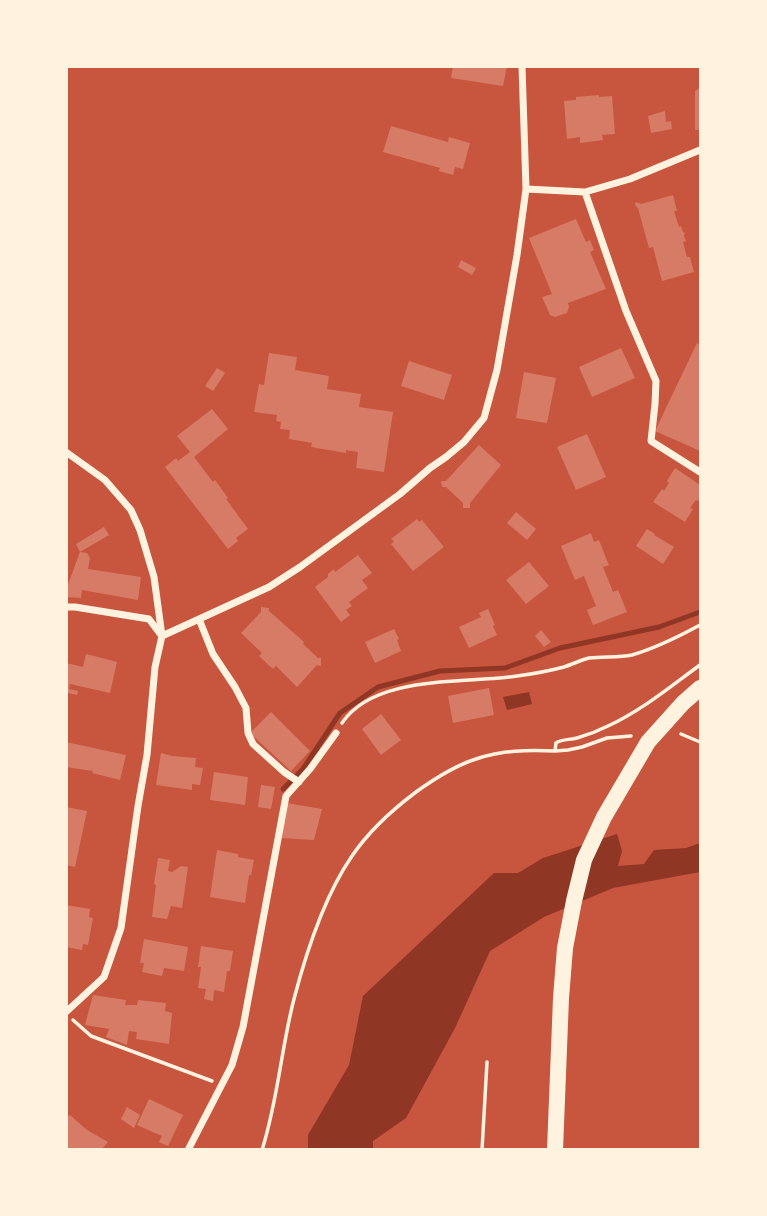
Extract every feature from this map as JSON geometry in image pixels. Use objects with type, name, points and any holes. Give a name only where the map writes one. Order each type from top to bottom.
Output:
[{"type":"main road","points":[[555,1150],[565,948],[584,860],[604,817],[648,742],[683,703],[701,688]]},
{"type":"street","points":[[162,636],[269,587],[300,567],[446,457],[464,442],[484,418],[497,370],[526,189],[522,66]]},
{"type":"street","points":[[526,189],[585,192],[630,179],[701,150]]},
{"type":"street","points":[[585,192],[626,311],[656,381],[650,441],[701,472]]},
{"type":"street","points":[[66,452],[105,480],[131,510],[154,577],[162,636],[155,667],[147,755],[121,928],[104,977],[66,1013]]},
{"type":"street","points":[[66,607],[149,619],[162,636]]},
{"type":"street","points":[[199,619],[213,654],[246,708],[248,733],[253,744],[299,782]]},
{"type":"street","points":[[188,1150],[232,1065],[247,1012],[286,796],[336,733]]},
{"type":"path","points":[[336,733],[344,719],[376,695],[426,684],[517,676],[589,659],[629,656],[663,645],[701,625]]},
{"type":"path","points":[[555,751],[556,743],[560,740],[591,733],[621,719],[701,665]]},
{"type":"path","points":[[681,733],[701,742]]},
{"type":"path","points":[[262,1150],[274,1107],[294,1000],[307,956],[334,890],[352,857],[373,831],[399,805],[425,785],[475,759],[521,750],[568,750],[607,738],[634,736]]},
{"type":"path","points":[[66,1013],[91,1036],[216,1082]]},
{"type":"path","points":[[482,1150],[487,1062]]},
{"type":"shaded area","points":[[529,692],[532,704],[507,710],[503,697]]},
{"type":"shaded area","points":[[617,834],[622,851],[618,866],[644,864],[654,850],[686,848],[700,843],[700,872],[613,888],[544,917],[490,951],[455,1028],[406,1118],[373,1141],[373,1149],[308,1150],[308,1135],[349,1065],[363,996],[494,873],[518,873],[543,858]]},
{"type":"building","points":[[453,66],[507,66],[503,86],[451,78]]},
{"type":"building","points":[[700,88],[700,130],[695,130],[695,91]]},
{"type":"building","points":[[599,95],[612,96],[615,134],[602,135],[603,140],[580,143],[580,137],[567,139],[564,101]]},
{"type":"building","points":[[665,111],[666,122],[671,121],[672,129],[651,133],[648,116]]},
{"type":"building","points":[[391,126],[448,142],[449,137],[470,143],[463,169],[455,167],[453,175],[439,171],[440,168],[383,152]]},
{"type":"building","points":[[673,195],[677,211],[674,211],[679,227],[681,226],[685,233],[686,241],[683,242],[694,272],[662,281],[653,247],[649,248],[635,205],[636,202],[641,204]]},
{"type":"building","points":[[576,219],[586,242],[590,240],[594,250],[590,252],[606,289],[568,303],[567,313],[555,317],[550,315],[542,297],[552,294],[529,238]]},
{"type":"building","points":[[461,260],[476,268],[472,275],[458,267]]},
{"type":"building","points":[[697,343],[700,345],[700,451],[655,431]]},
{"type":"building","points":[[621,348],[635,378],[592,397],[579,367]]},
{"type":"building","points":[[269,353],[297,357],[295,370],[329,376],[327,389],[361,394],[359,407],[393,412],[384,472],[356,468],[358,452],[346,450],[346,453],[311,447],[312,443],[289,439],[290,430],[280,429],[281,422],[276,421],[277,415],[254,412],[259,384],[264,385]]},
{"type":"building","points":[[409,361],[452,375],[444,400],[401,386]]},
{"type":"building","points":[[217,368],[225,373],[213,391],[205,386]]},
{"type":"building","points":[[524,372],[556,378],[547,423],[516,418]]},
{"type":"building","points":[[212,409],[228,429],[194,457],[213,482],[215,480],[248,529],[236,538],[238,541],[228,549],[165,467],[190,452],[177,436]]},
{"type":"building","points":[[587,434],[606,477],[576,490],[557,447]]},
{"type":"building","points":[[479,445],[501,465],[470,503],[470,508],[463,508],[463,503],[446,487],[442,487],[441,481],[446,481]]},
{"type":"building","points":[[675,468],[700,485],[700,497],[690,508],[693,509],[685,522],[653,502],[662,489],[664,491]]},
{"type":"building","points":[[516,512],[536,529],[527,540],[507,523]]},
{"type":"building","points":[[417,519],[419,522],[422,520],[444,547],[413,571],[391,544],[394,541],[391,539]]},
{"type":"building","points":[[104,527],[109,535],[80,552],[76,544]]},
{"type":"building","points":[[647,529],[674,547],[663,564],[636,546]]},
{"type":"building","points":[[591,533],[594,542],[599,540],[609,565],[603,567],[613,592],[618,590],[627,612],[593,625],[587,610],[596,606],[584,576],[575,580],[561,546]]},
{"type":"building","points":[[80,552],[87,553],[90,558],[88,569],[141,577],[138,600],[82,590],[81,598],[66,597]]},
{"type":"building","points":[[358,555],[372,573],[362,580],[368,588],[349,602],[352,606],[346,610],[350,615],[341,622],[315,587],[334,569],[335,572]]},
{"type":"building","points":[[529,562],[549,586],[526,604],[506,580]]},
{"type":"building","points":[[261,607],[269,608],[269,611],[304,642],[303,644],[321,658],[321,666],[317,665],[297,687],[276,666],[273,669],[259,656],[262,653],[241,633],[261,612]]},
{"type":"building","points":[[488,609],[497,635],[469,648],[459,627],[481,617],[479,613]]},
{"type":"building","points":[[394,629],[401,651],[375,663],[365,642]]},
{"type":"building","points":[[541,630],[551,642],[544,647],[535,636]]},
{"type":"building","points":[[86,654],[117,662],[110,693],[70,684],[69,689],[78,691],[77,695],[66,695],[66,663],[83,667]]},
{"type":"building","points":[[489,688],[494,715],[453,723],[448,696]]},
{"type":"building","points":[[271,712],[310,751],[291,771],[250,733]]},
{"type":"building","points":[[381,714],[401,740],[381,755],[362,729]]},
{"type":"building","points":[[66,742],[126,755],[120,780],[92,773],[93,771],[66,767]]},
{"type":"building","points":[[161,753],[196,758],[195,767],[203,768],[200,785],[192,784],[192,790],[156,785]]},
{"type":"building","points":[[214,772],[248,777],[245,805],[210,800]]},
{"type":"building","points":[[261,785],[275,787],[271,809],[258,807]]},
{"type":"building","points":[[287,803],[322,809],[314,840],[281,838]]},
{"type":"building","points":[[66,807],[87,811],[75,867],[66,865]]},
{"type":"building","points":[[217,850],[254,860],[245,903],[210,897]]},
{"type":"building","points":[[158,858],[170,860],[168,871],[172,872],[181,866],[188,867],[182,908],[171,906],[167,919],[152,917]]},
{"type":"building","points":[[66,905],[90,909],[89,917],[93,918],[88,945],[83,944],[82,950],[66,947]]},
{"type":"building","points":[[144,939],[188,947],[184,971],[164,968],[162,976],[142,972],[144,963],[140,963]]},
{"type":"building","points":[[201,946],[233,951],[224,992],[214,990],[213,1001],[204,999],[206,989],[198,988]]},
{"type":"building","points":[[93,995],[126,1000],[125,1005],[137,1005],[138,1000],[166,1003],[165,1011],[172,1013],[169,1044],[136,1039],[137,1032],[129,1031],[127,1045],[106,1037],[109,1029],[85,1025]]},
{"type":"building","points":[[149,1099],[183,1115],[168,1146],[159,1142],[162,1136],[137,1125]]},
{"type":"building","points":[[127,1107],[140,1115],[134,1128],[121,1119]]},
{"type":"building","points":[[70,1115],[87,1130],[108,1142],[101,1150],[66,1150],[66,1118]]},
{"type":"waterway","points":[[283,789],[303,769],[340,713],[378,687],[440,671],[505,668],[560,648],[659,627],[700,612]]}]
